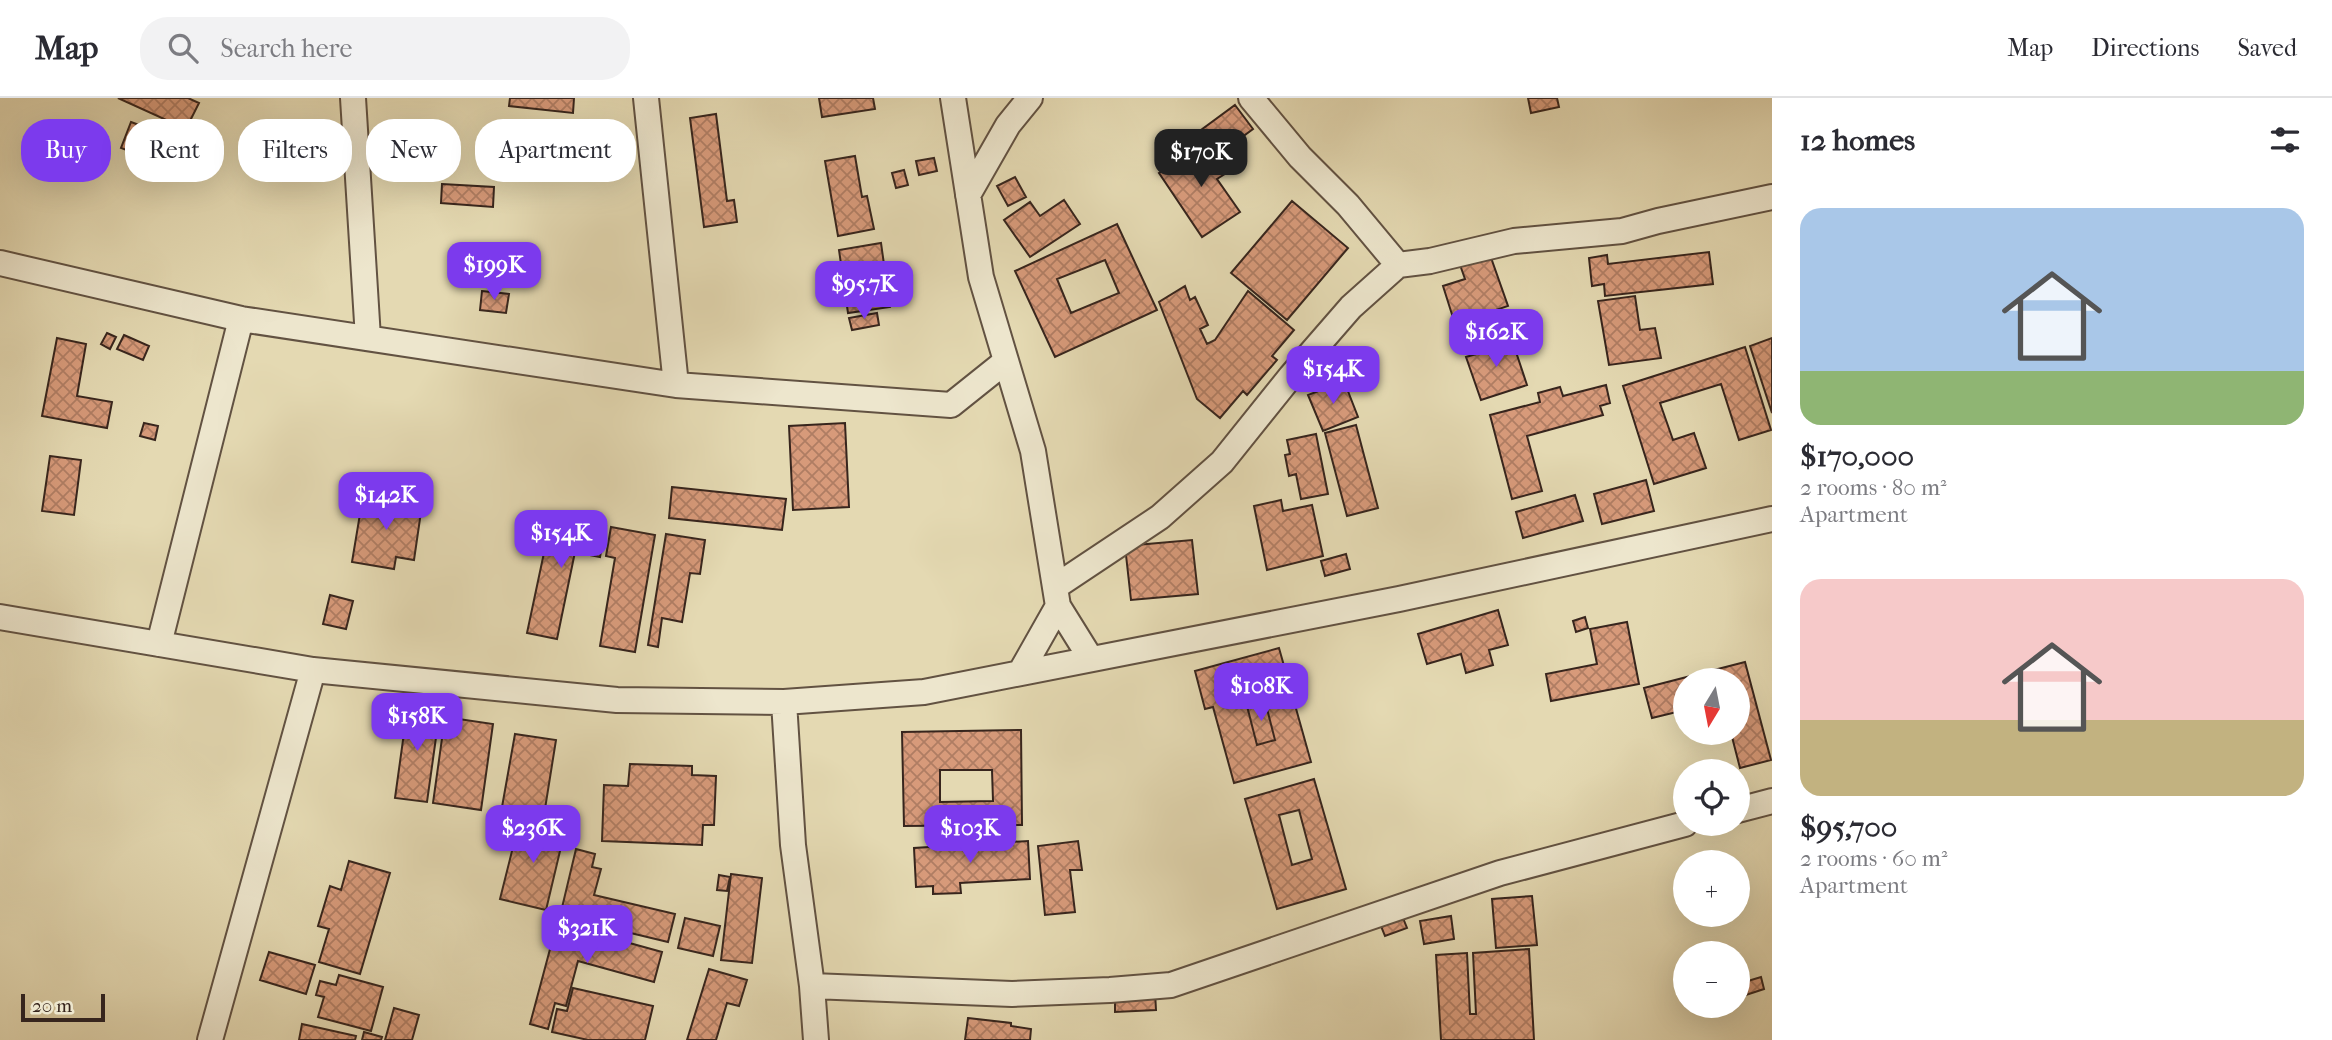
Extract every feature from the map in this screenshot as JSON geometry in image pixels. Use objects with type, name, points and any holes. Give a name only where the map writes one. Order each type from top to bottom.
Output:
[{"type":"street","points":[[353,98],[368,338]]},
{"type":"street","points":[[646,98],[676,385]]},
{"type":"street","points":[[953,98],[981,277],[1033,452],[1056,596],[1091,659]]},
{"type":"street","points":[[968,195],[1008,125],[1030,98]]},
{"type":"street","points":[[1251,98],[1300,157],[1348,205],[1398,265]]},
{"type":"street","points":[[1020,673],[1056,596],[1160,517],[1222,462],[1351,307],[1398,265],[1430,261],[1514,242],[1622,231],[1658,220],[1772,197]]},
{"type":"street","points":[[0,263],[241,319],[676,385],[951,405],[1006,361]]},
{"type":"street","points":[[159,644],[241,319]]},
{"type":"street","points":[[0,617],[313,670],[617,700],[784,702],[924,692],[1399,599],[1772,519]]},
{"type":"street","points":[[210,1040],[313,670]]},
{"type":"street","points":[[784,702],[793,845],[813,986],[816,1040]]},
{"type":"street","points":[[1750,807],[1772,801]]},
{"type":"street","points":[[813,986],[1012,994],[1171,985],[1500,873],[1673,827]]},
{"type":"building","points":[[118,98],[188,98],[199,103],[191,119],[164,119]]},
{"type":"building","points":[[510,98],[574,98],[573,113],[509,106]]},
{"type":"building","points":[[819,98],[873,98],[875,109],[822,117]]},
{"type":"building","points":[[1528,98],[1557,98],[1559,107],[1531,113]]},
{"type":"building","points":[[1235,105],[1253,129],[1219,154],[1201,130]]},
{"type":"building","points":[[716,114],[727,201],[734,200],[737,222],[704,227],[690,118]]},
{"type":"building","points":[[1207,141],[1228,172],[1217,179],[1240,212],[1202,237],[1159,173]]},
{"type":"building","points":[[855,156],[862,197],[867,196],[874,229],[838,236],[825,161]]},
{"type":"building","points":[[934,158],[937,171],[919,175],[916,161]]},
{"type":"building","points":[[904,170],[908,185],[896,188],[892,173]]},
{"type":"building","points":[[1015,177],[1026,197],[1008,206],[997,186]]},
{"type":"building","points":[[442,184],[494,187],[493,207],[441,203]]},
{"type":"building","points":[[1064,200],[1080,224],[1030,257],[1004,220],[1030,202],[1040,216]]},
{"type":"building","points":[[1292,201],[1348,248],[1287,320],[1231,273]]},
{"type":"building","points":[[1117,224],[1157,310],[1055,357],[1015,271]],"holes":[[[1105,260],[1119,293],[1071,313],[1057,279]]]},
{"type":"building","points":[[881,243],[890,307],[848,313],[839,250]]},
{"type":"building","points":[[1489,252],[1508,306],[1455,324],[1443,286],[1465,279],[1459,262]]},
{"type":"building","points":[[1709,252],[1713,284],[1605,296],[1604,284],[1592,286],[1589,258],[1607,255],[1608,264]]},
{"type":"building","points":[[1185,286],[1190,300],[1195,297],[1208,325],[1200,329],[1207,344],[1215,340],[1248,291],[1294,330],[1272,356],[1277,360],[1247,395],[1243,391],[1220,418],[1197,399],[1159,302]]},
{"type":"building","points":[[482,291],[509,294],[506,313],[480,310]]},
{"type":"building","points":[[1635,296],[1640,330],[1655,328],[1661,358],[1609,365],[1598,301]]},
{"type":"building","points":[[877,313],[879,325],[852,330],[849,318]]},
{"type":"building","points":[[107,333],[116,337],[110,349],[101,344]]},
{"type":"building","points":[[124,335],[149,346],[143,360],[117,349]]},
{"type":"building","points":[[1500,335],[1505,349],[1514,346],[1527,385],[1481,400],[1466,357],[1483,352],[1480,342]]},
{"type":"building","points":[[57,338],[86,344],[77,396],[112,402],[107,428],[42,416]]},
{"type":"building","points":[[1772,338],[1772,413],[1750,346]]},
{"type":"building","points":[[1745,347],[1771,430],[1739,440],[1721,384],[1660,403],[1673,440],[1694,433],[1706,468],[1654,484],[1623,386]]},
{"type":"building","points":[[1344,381],[1358,417],[1323,431],[1308,395]]},
{"type":"building","points":[[1606,385],[1610,403],[1600,406],[1603,415],[1527,436],[1542,491],[1512,499],[1490,415],[1540,402],[1538,393],[1560,387],[1563,396]]},
{"type":"building","points":[[144,423],[158,426],[155,440],[140,436]]},
{"type":"building","points":[[845,423],[849,507],[793,510],[789,426]]},
{"type":"building","points":[[1356,425],[1378,508],[1347,516],[1325,433]]},
{"type":"building","points":[[1316,434],[1328,494],[1301,499],[1296,474],[1289,476],[1285,455],[1290,454],[1287,440]]},
{"type":"building","points":[[50,456],[81,460],[74,515],[42,511]]},
{"type":"building","points":[[1646,480],[1654,511],[1602,524],[1594,494]]},
{"type":"building","points":[[672,487],[786,499],[782,530],[669,518]]},
{"type":"building","points":[[1575,495],[1583,521],[1523,538],[1516,512]]},
{"type":"building","points":[[363,496],[422,505],[414,560],[396,557],[394,569],[352,562]]},
{"type":"building","points":[[1281,500],[1283,511],[1312,505],[1323,556],[1267,570],[1254,506]]},
{"type":"building","points":[[552,515],[606,526],[600,557],[575,552],[557,639],[527,633]]},
{"type":"building","points":[[611,527],[655,535],[635,652],[600,646],[615,558],[606,556]]},
{"type":"building","points":[[666,534],[705,540],[700,574],[690,573],[682,622],[662,618],[658,647],[648,645]]},
{"type":"building","points":[[1192,540],[1198,594],[1131,600],[1125,546]]},
{"type":"building","points":[[1346,554],[1350,569],[1325,576],[1321,561]]},
{"type":"building","points":[[330,595],[353,601],[346,629],[323,624]]},
{"type":"building","points":[[1498,610],[1508,645],[1489,650],[1493,665],[1466,673],[1461,654],[1427,664],[1418,634]]},
{"type":"building","points":[[1585,617],[1588,628],[1576,632],[1573,621]]},
{"type":"building","points":[[1627,622],[1639,684],[1551,701],[1546,674],[1597,664],[1590,629]]},
{"type":"building","points":[[1279,648],[1311,762],[1234,783],[1213,707],[1205,709],[1195,671]],"holes":[[[1265,701],[1275,740],[1257,745],[1247,706]]]},
{"type":"building","points":[[1745,662],[1747,668],[1722,668]]},
{"type":"building","points":[[1673,681],[1673,713],[1652,718],[1644,688]]},
{"type":"building","points":[[1750,681],[1771,760],[1750,765],[1750,759],[1738,759],[1734,746],[1750,746]]},
{"type":"building","points":[[1265,701],[1275,740],[1257,745],[1247,706]]},
{"type":"building","points":[[408,704],[440,709],[427,802],[395,798]]},
{"type":"building","points":[[445,717],[493,724],[481,810],[433,803]]},
{"type":"building","points":[[1021,730],[1022,825],[904,826],[902,732]],"holes":[[[940,770],[992,770],[993,801],[940,802]]]},
{"type":"building","points":[[515,734],[556,740],[544,815],[502,807]]},
{"type":"building","points":[[630,764],[692,766],[692,775],[716,776],[714,825],[703,825],[702,845],[602,841],[604,785],[628,786]]},
{"type":"building","points":[[1314,779],[1346,889],[1277,909],[1245,799]],"holes":[[[1299,810],[1312,859],[1292,865],[1279,815]]]},
{"type":"building","points":[[520,819],[565,830],[546,910],[500,899]]},
{"type":"building","points":[[1028,841],[1030,879],[960,883],[961,893],[933,894],[933,886],[916,887],[914,848]]},
{"type":"building","points":[[1078,841],[1082,870],[1070,870],[1075,912],[1045,915],[1038,846]]},
{"type":"building","points":[[576,849],[595,854],[592,867],[601,869],[594,895],[675,914],[668,942],[560,916]]},
{"type":"building","points":[[349,861],[390,873],[360,974],[319,962],[329,929],[318,926],[330,886],[341,890]]},
{"type":"building","points":[[731,874],[762,878],[752,963],[721,960]]},
{"type":"building","points":[[719,875],[730,877],[727,891],[717,890]]},
{"type":"building","points":[[1532,896],[1537,945],[1496,948],[1492,899]]},
{"type":"building","points":[[1451,916],[1454,939],[1424,944],[1420,921]]},
{"type":"building","points":[[685,918],[720,926],[713,956],[678,948]]},
{"type":"building","points":[[1403,918],[1407,928],[1385,936],[1381,926]]},
{"type":"building","points":[[557,923],[662,952],[654,982],[578,961],[566,1006],[555,1003],[548,1029],[530,1024]]},
{"type":"building","points":[[1529,949],[1534,1040],[1441,1040],[1436,955],[1467,953],[1470,1014],[1476,1014],[1473,953]]},
{"type":"building","points":[[269,952],[315,965],[306,994],[260,980]]},
{"type":"building","points":[[709,969],[747,980],[739,1006],[727,1003],[716,1040],[687,1040]]},
{"type":"building","points":[[339,975],[383,987],[371,1031],[318,1017],[324,997],[316,995],[320,981],[336,985]]},
{"type":"building","points":[[1761,977],[1764,989],[1750,994],[1750,980]]},
{"type":"building","points":[[573,988],[653,1006],[645,1040],[588,1040],[552,1032],[557,1009],[567,1011]]},
{"type":"building","points":[[1155,992],[1156,1010],[1115,1012],[1115,994]]},
{"type":"building","points":[[394,1008],[419,1015],[412,1040],[385,1040]]},
{"type":"building","points":[[968,1018],[1011,1023],[1011,1026],[1031,1029],[1030,1040],[965,1040]]},
{"type":"building","points":[[302,1024],[356,1036],[355,1040],[299,1040]]},
{"type":"building","points":[[364,1032],[382,1037],[381,1040],[362,1040]]}]
